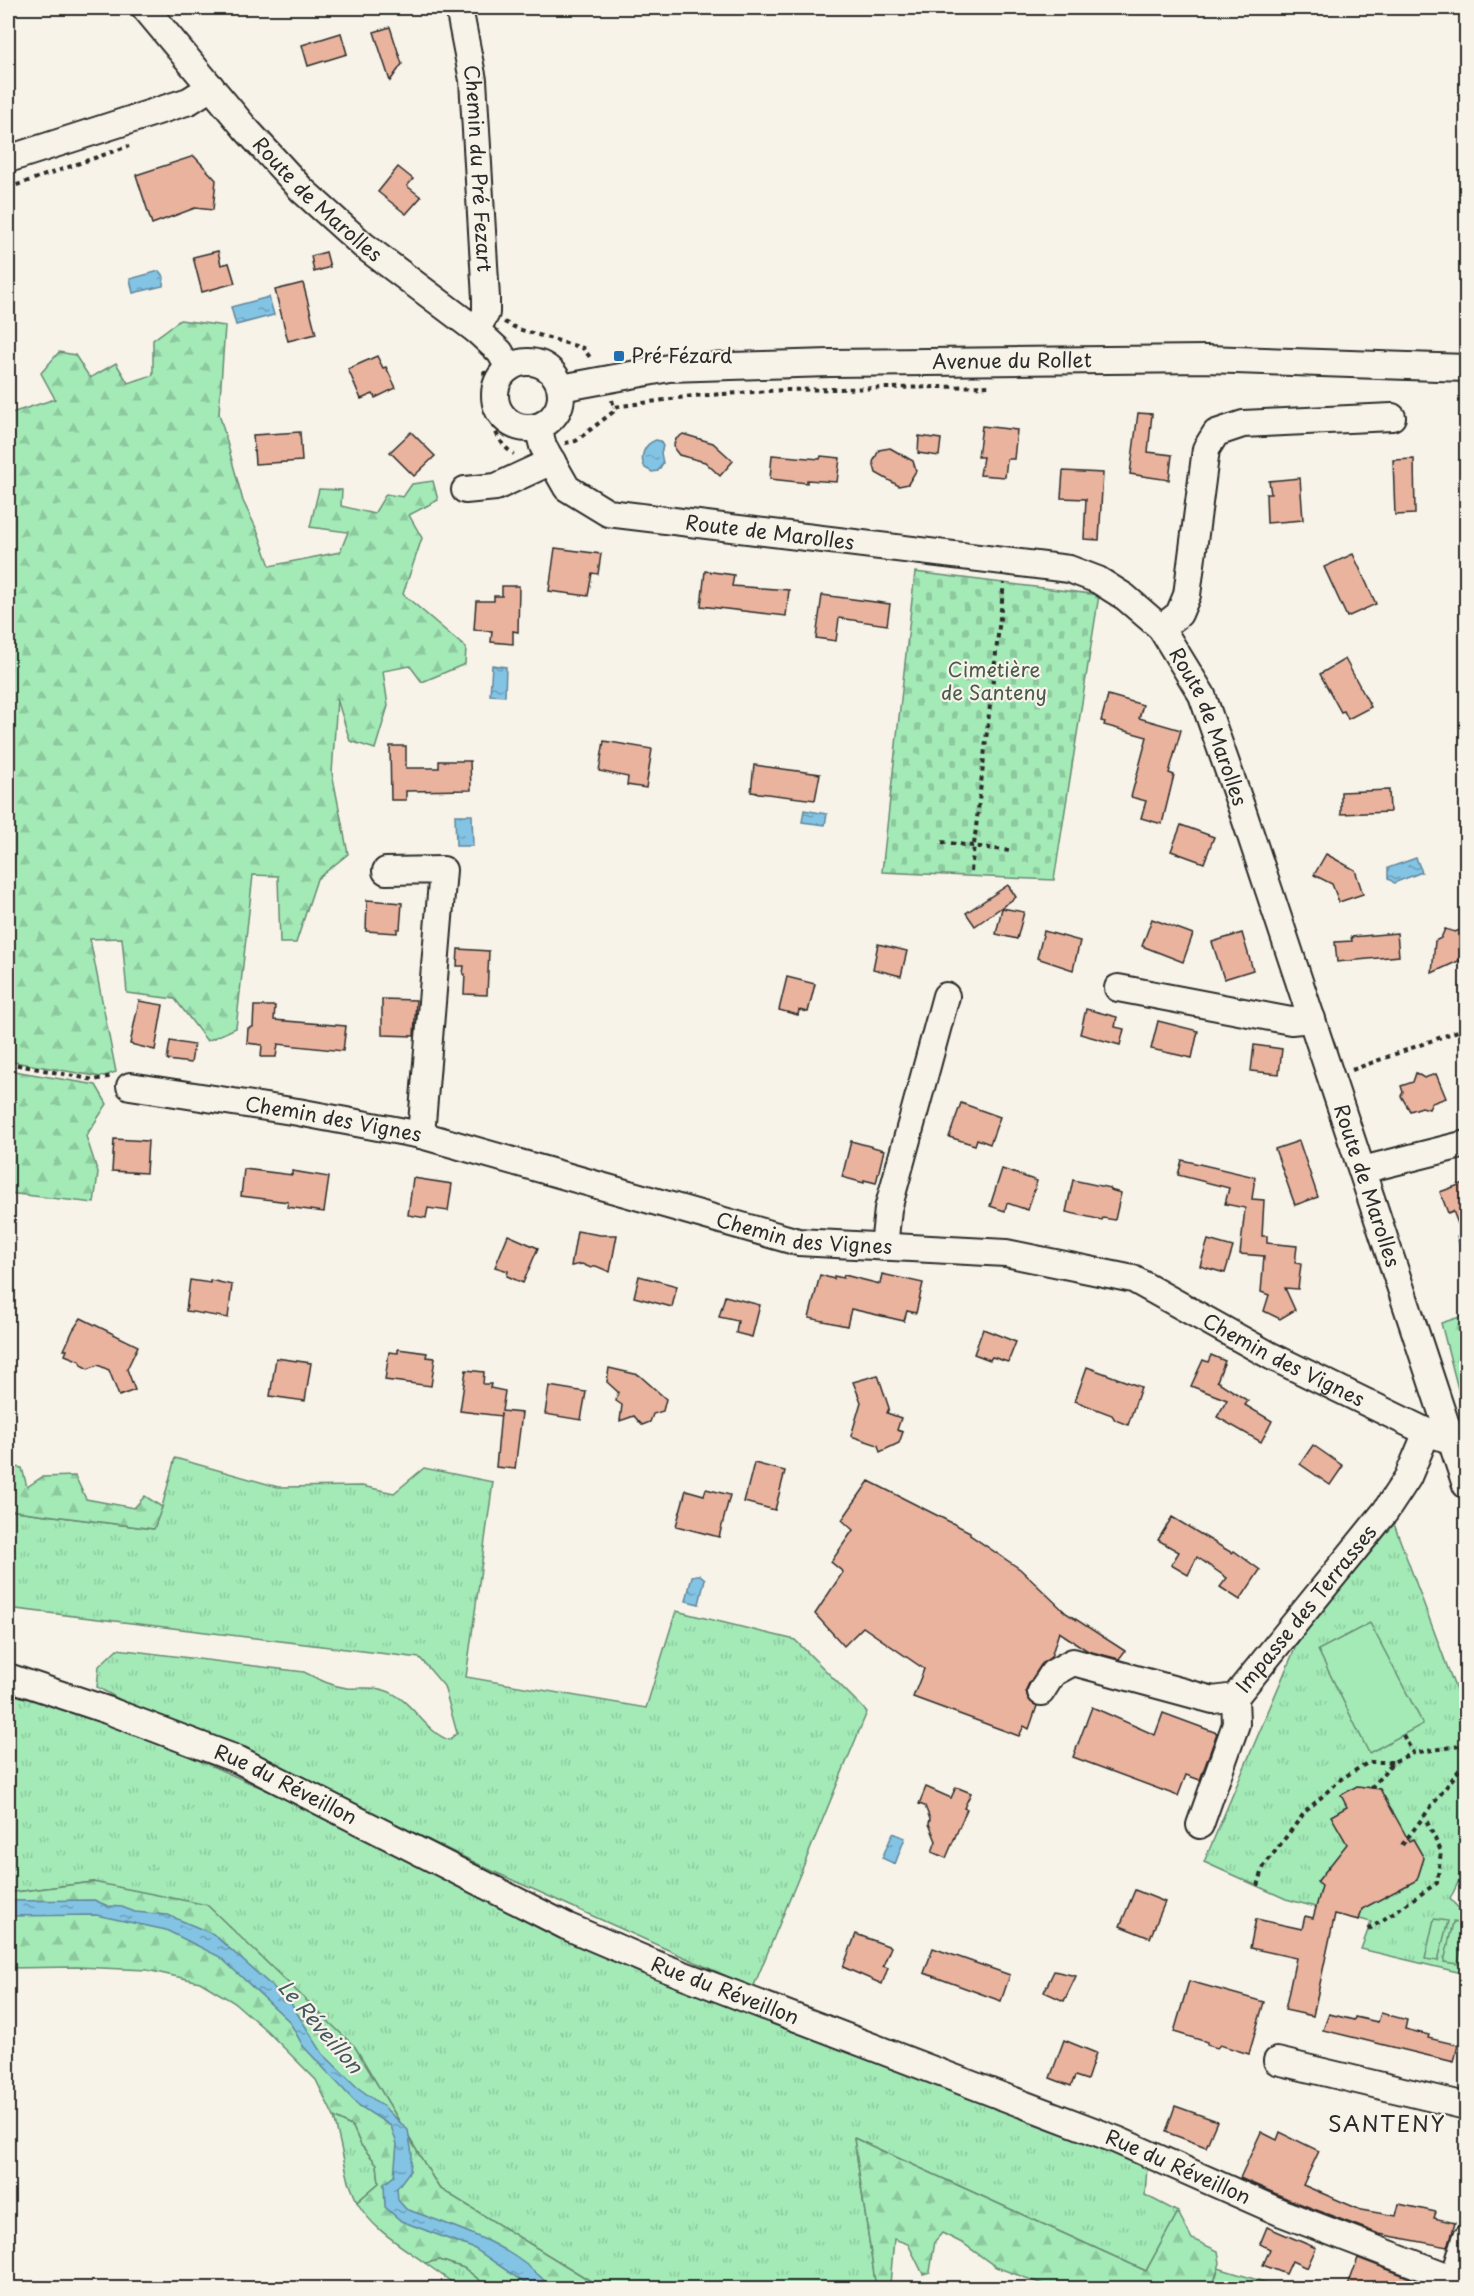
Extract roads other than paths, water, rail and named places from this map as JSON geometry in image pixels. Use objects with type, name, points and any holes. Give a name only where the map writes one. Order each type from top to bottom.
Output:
[{"type":"street","name":"Route de Marolles","points":[[145,8],[245,128],[302,190],[363,245],[481,321],[509,368]]},
{"type":"street","name":"Chemin du Pré Fezart","points":[[459,8],[473,80],[481,321]]},
{"type":"street","points":[[8,159],[189,101],[211,87]]},
{"type":"street","name":"Avenue du Rollet","points":[[561,388],[669,368],[877,363],[1206,359],[1467,368]]},
{"type":"street","points":[[532,362],[544,366],[555,375],[561,388],[558,410],[551,419],[538,427],[519,427],[509,422],[500,413],[495,400],[496,387],[502,375],[509,368],[520,363],[532,362]]},
{"type":"street","points":[[1161,628],[1179,614],[1187,595],[1206,449],[1216,433],[1243,424],[1392,417]]},
{"type":"street","name":"Route de Marolles","points":[[538,427],[543,446],[567,488],[608,513],[1069,569],[1098,580],[1125,597],[1161,628],[1202,695],[1467,1485]]},
{"type":"street","points":[[465,490],[496,488],[552,461]]},
{"type":"street","points":[[386,870],[443,870],[421,1135]]},
{"type":"street","points":[[1118,988],[1291,1021],[1312,1019]]},
{"type":"street","points":[[884,1247],[888,1209],[946,996]]},
{"type":"street","name":"Chemin des Vignes","points":[[130,1086],[298,1112],[421,1135],[798,1242],[1006,1253],[1133,1279],[1270,1356],[1427,1432],[1452,1441]]},
{"type":"street","points":[[1362,1170],[1467,1144]]},
{"type":"street","name":"Impasse des Terrasses","points":[[1041,1692],[1053,1673],[1073,1662],[1213,1700],[1235,1697],[1385,1512],[1408,1478],[1427,1432]]},
{"type":"street","name":"Rue du Réveillon","points":[[8,1677],[107,1710],[239,1760],[566,1926],[660,1966],[1117,2140],[1282,2213],[1452,2284]]},
{"type":"street","points":[[1200,1825],[1236,1724],[1235,1697]]},
{"type":"street","points":[[1277,2061],[1467,2106]]},
{"type":"street","points":[[1452,2284],[1467,2239]]},
{"type":"water","points":[[159,271],[164,277],[163,286],[133,293],[130,279]]},
{"type":"water","points":[[269,297],[274,315],[236,325],[231,307]]},
{"type":"water","points":[[656,440],[660,441],[663,446],[661,453],[663,463],[658,471],[652,472],[645,468],[642,460],[648,445]]},
{"type":"water","points":[[492,665],[506,667],[505,696],[490,695]]},
{"type":"water","points":[[804,810],[827,814],[825,825],[802,822]]},
{"type":"water","points":[[455,815],[472,815],[473,846],[456,846]]},
{"type":"water","points":[[1416,858],[1422,872],[1394,883],[1388,878],[1388,868]]},
{"type":"water","points":[[1466,1234],[1466,1269],[1457,1236]]},
{"type":"water","points":[[696,1575],[705,1579],[699,1604],[686,1601],[692,1576]]},
{"type":"water","points":[[893,1833],[905,1838],[895,1864],[882,1858]]},
{"type":"water","points":[[94,1900],[108,1906],[122,1907],[135,1912],[168,1915],[213,1934],[290,2002],[323,2054],[357,2087],[384,2107],[408,2130],[412,2154],[410,2171],[397,2188],[398,2200],[406,2209],[465,2231],[503,2249],[537,2273],[551,2288],[532,2288],[475,2249],[401,2221],[385,2207],[384,2184],[394,2176],[397,2144],[391,2126],[358,2105],[303,2046],[289,2021],[220,1957],[166,1930],[96,1915],[8,1916],[8,1901]]},
{"type":"place","name":"Pré Fézard","points":[[619,356]]},
{"type":"district","name":"SANTENY","points":[[1387,2124]]},
{"type":"park label","name":"Cimetière de Santeny","points":[[994,682]]},
{"type":"water label","name":"Le Réveillon","points":[[320,2027]]}]
